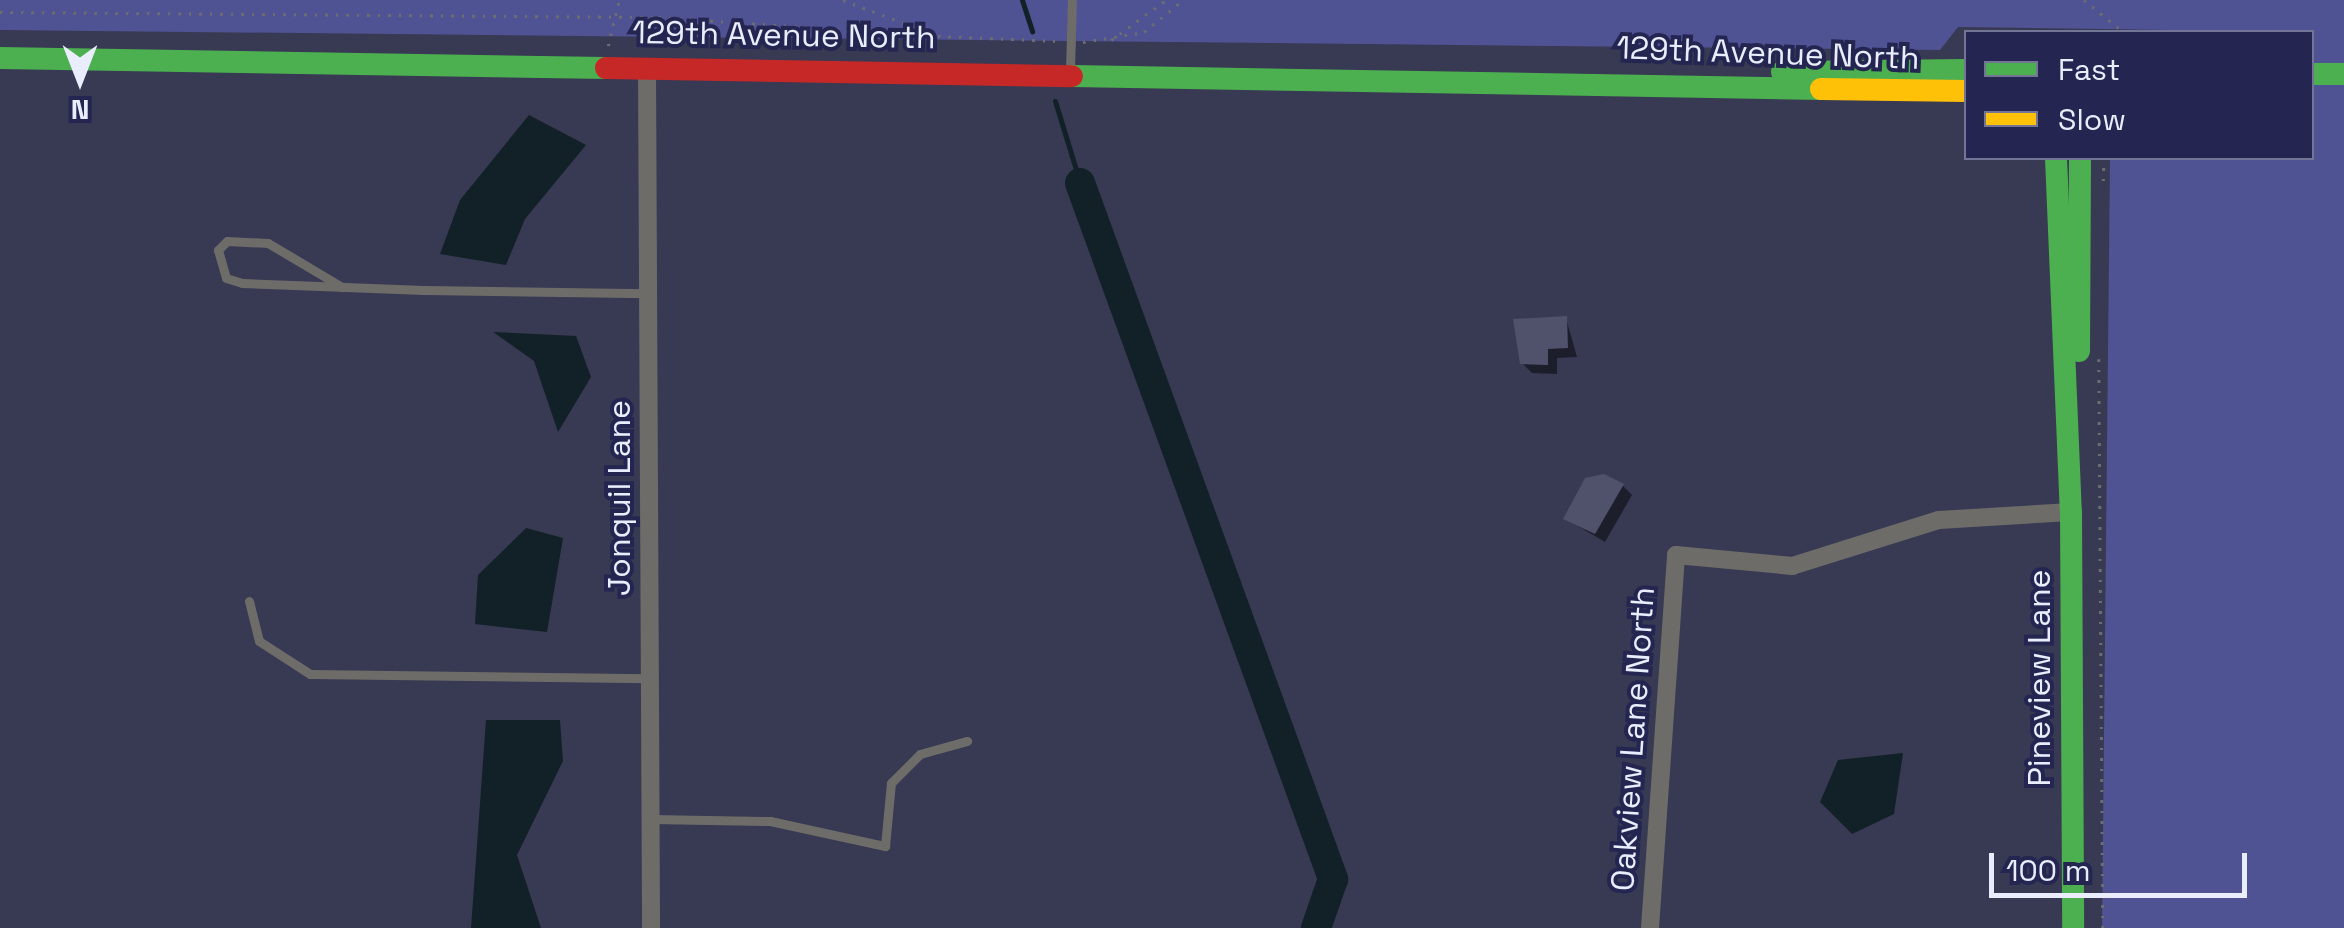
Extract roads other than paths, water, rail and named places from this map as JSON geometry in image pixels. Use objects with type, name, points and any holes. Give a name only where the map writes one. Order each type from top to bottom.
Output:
[{"type":"main road","name":"129th Avenue North","points":[[0,58],[1568,77],[1964,91]]},
{"type":"main road","name":"129th Avenue North","points":[[1568,77],[1964,70]]},
{"type":"main road","points":[[2314,74],[2344,74]]},
{"type":"main road","points":[[2314,87],[2344,87]]},
{"type":"main road","name":"Pineview Lane","points":[[2056,160],[2071,501],[2073,928]]},
{"type":"main road","name":"Pineview Lane","points":[[2071,501],[2078,477],[2080,160]]},
{"type":"street","name":"Jonquil Lane","points":[[647,67],[651,928]]},
{"type":"street","name":"Oakview Lane North","points":[[1650,928],[1676,555],[1792,566],[1939,520],[2071,501]]},
{"type":"lane","points":[[1070,70],[1072,0]]},
{"type":"lane","points":[[342,286],[268,242],[227,241],[218,250],[226,278],[342,286],[648,292]]},
{"type":"lane","points":[[249,601],[259,641],[310,674],[650,678]]},
{"type":"lane","points":[[651,818],[770,820],[885,846],[891,783],[920,754],[967,742]]},
{"type":"waterway","points":[[1022,0],[1032,31]]},
{"type":"waterway","points":[[1055,101],[1080,183]]},
{"type":"waterway","points":[[1080,183],[1333,879],[1316,928]]}]
